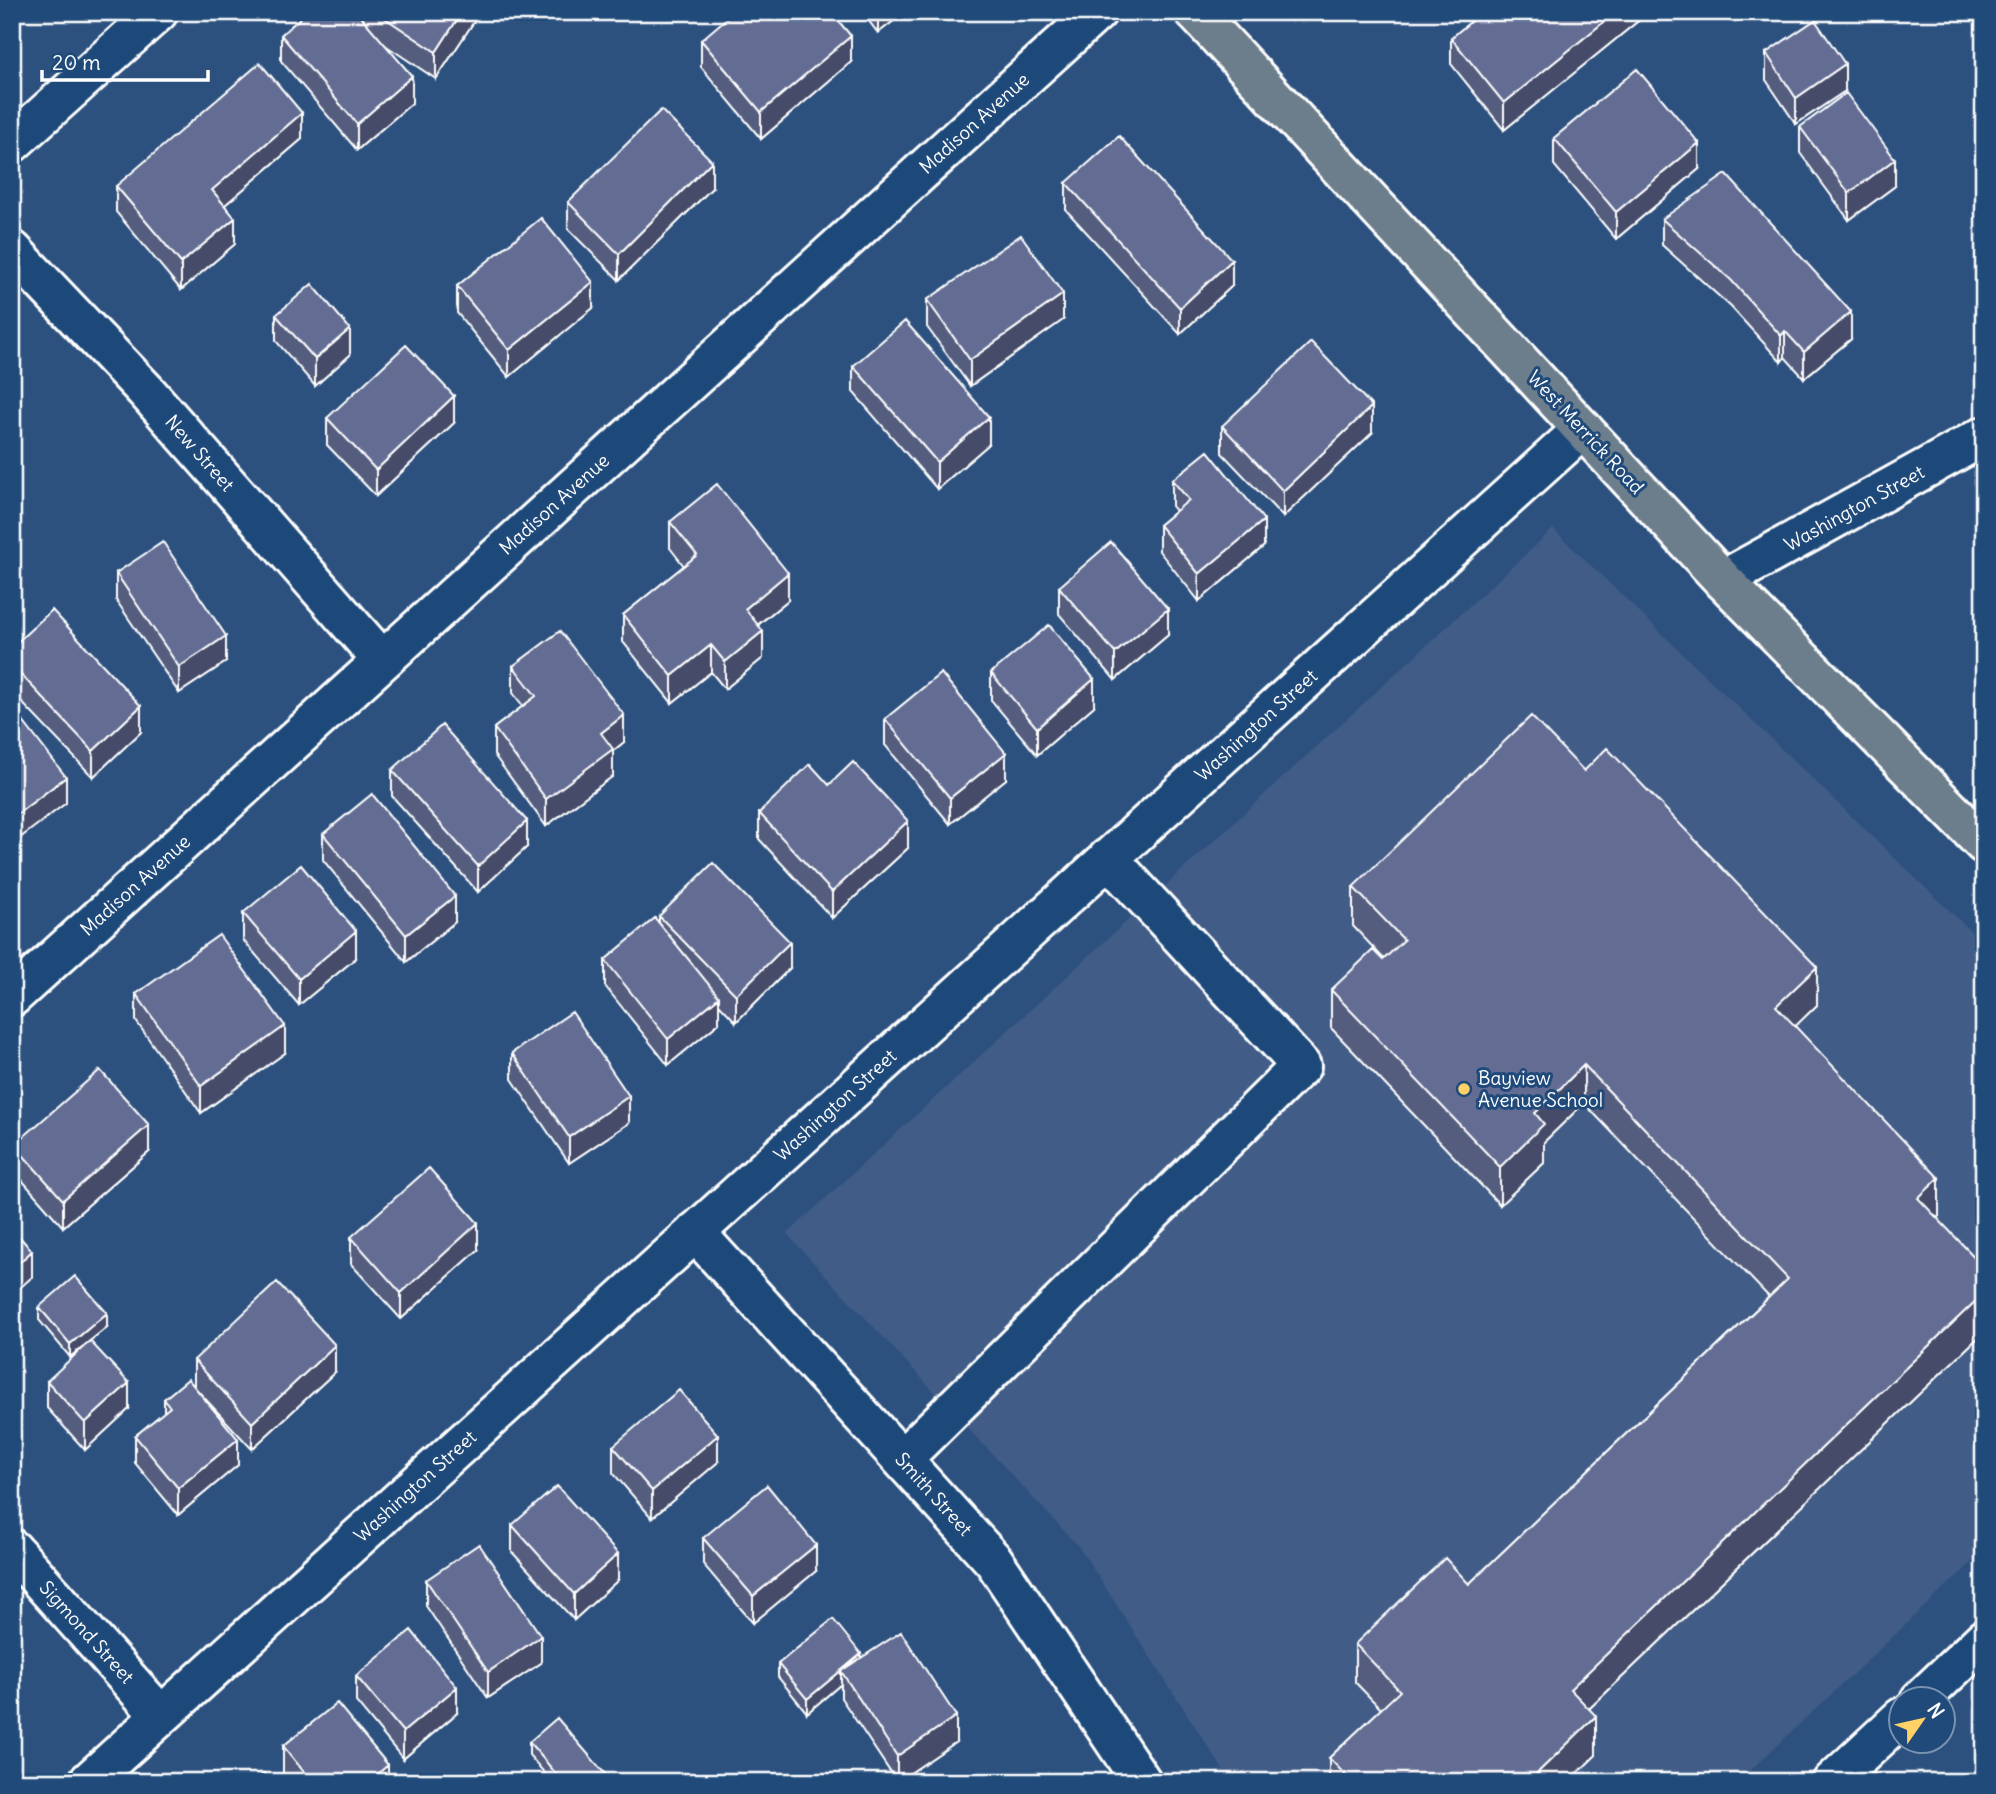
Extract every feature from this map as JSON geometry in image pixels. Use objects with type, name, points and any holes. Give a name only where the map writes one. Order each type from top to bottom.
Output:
[{"type":"main road","name":"West Merrick Road","points":[[1202,14],[1723,580],[1984,844]]},
{"type":"street","points":[[12,144],[158,12]]},
{"type":"street","name":"Madison Avenue","points":[[12,997],[1097,12]]},
{"type":"street","name":"New Street","points":[[12,250],[146,391],[382,660]]},
{"type":"street","name":"Washington Street","points":[[88,1782],[1583,429]]},
{"type":"street","name":"Washington Street","points":[[1723,580],[1984,436]]},
{"type":"street","points":[[902,1459],[1301,1066],[1108,858]]},
{"type":"street","name":"Smith Street","points":[[695,1232],[994,1561],[1142,1782]]},
{"type":"street","name":"Sigmond Street","points":[[12,1549],[162,1716]]},
{"type":"street","points":[[1934,1686],[1984,1639]]},
{"type":"street","points":[[1832,1782],[1888,1730]]},
{"type":"shaded area","name":"Bayview Avenue School","points":[[1553,529],[1984,944],[1984,1551],[1738,1782],[1231,1782],[1079,1547],[787,1234]]},
{"type":"building","points":[[307,12],[357,12],[412,76],[357,124],[281,35]]},
{"type":"building","points":[[376,12],[462,12],[436,52]]},
{"type":"building","points":[[734,12],[831,12],[851,36],[761,112],[701,40]]},
{"type":"building","points":[[1482,12],[1616,12],[1504,103],[1451,38]]},
{"type":"building","points":[[1815,20],[1845,64],[1796,98],[1766,53]]},
{"type":"building","points":[[260,63],[302,113],[212,190],[235,218],[181,263],[116,186]]},
{"type":"building","points":[[1637,69],[1699,143],[1616,212],[1554,138]]},
{"type":"building","points":[[1846,93],[1895,159],[1849,193],[1800,127]]},
{"type":"building","points":[[661,110],[712,161],[619,254],[568,202]]},
{"type":"building","points":[[1119,136],[1232,260],[1180,308],[1066,183]]},
{"type":"building","points":[[1726,174],[1851,312],[1804,352],[1785,331],[1781,336],[1731,280],[1662,219]]},
{"type":"building","points":[[541,218],[593,282],[509,350],[457,286]]},
{"type":"building","points":[[1021,235],[1063,294],[970,360],[927,300]]},
{"type":"building","points":[[312,284],[350,329],[315,359],[276,315]]},
{"type":"building","points":[[905,321],[989,417],[937,462],[853,366]]},
{"type":"building","points":[[1311,342],[1372,406],[1283,491],[1222,426]]},
{"type":"building","points":[[406,345],[454,396],[376,470],[327,418]]},
{"type":"building","points":[[1208,451],[1264,520],[1199,574],[1159,525],[1189,500],[1172,480]]},
{"type":"building","points":[[717,484],[788,573],[745,609],[763,631],[725,662],[711,645],[672,676],[623,615],[697,555],[670,522]]},
{"type":"building","points":[[163,542],[226,636],[179,667],[116,573]]},
{"type":"building","points":[[1111,542],[1168,609],[1115,653],[1059,587]]},
{"type":"building","points":[[52,610],[141,706],[93,751],[12,665],[12,647]]},
{"type":"building","points":[[1049,625],[1094,679],[1037,728],[991,673]]},
{"type":"building","points":[[560,631],[624,715],[601,733],[613,749],[546,799],[494,728],[536,696],[513,666]]},
{"type":"building","points":[[941,673],[1006,753],[950,798],[885,719]]},
{"type":"building","points":[[12,707],[66,777],[12,818]]},
{"type":"building","points":[[1531,716],[1584,771],[1607,748],[1817,967],[1776,1006],[1939,1178],[1918,1198],[1984,1267],[1984,1293],[1570,1689],[1596,1716],[1528,1782],[1352,1782],[1329,1758],[1400,1691],[1355,1644],[1445,1558],[1469,1584],[1788,1279],[1584,1065],[1535,1113],[1544,1124],[1500,1167],[1331,990],[1373,950],[1383,960],[1404,940],[1353,887]]},
{"type":"building","points":[[442,725],[527,821],[478,866],[392,770]]},
{"type":"building","points":[[853,762],[908,821],[832,892],[759,813],[810,764],[829,785]]},
{"type":"building","points":[[372,794],[455,896],[406,935],[323,834]]},
{"type":"building","points":[[713,863],[790,942],[736,995],[659,916]]},
{"type":"building","points":[[301,865],[356,931],[299,979],[243,913]]},
{"type":"building","points":[[655,918],[719,997],[668,1039],[605,960]]},
{"type":"building","points":[[219,935],[285,1026],[201,1086],[136,994]]},
{"type":"building","points":[[572,1012],[629,1096],[569,1137],[512,1053]]},
{"type":"building","points":[[100,1070],[149,1125],[63,1200],[14,1145]]},
{"type":"building","points":[[429,1168],[478,1223],[401,1293],[351,1237]]},
{"type":"building","points":[[12,1228],[32,1251],[12,1269]]},
{"type":"building","points":[[75,1276],[107,1313],[70,1344],[39,1307]]},
{"type":"building","points":[[277,1282],[335,1345],[252,1423],[194,1360]]},
{"type":"building","points":[[90,1341],[129,1383],[85,1423],[47,1381]]},
{"type":"building","points":[[188,1379],[238,1439],[178,1488],[135,1436],[170,1407],[164,1399]]},
{"type":"building","points":[[679,1390],[718,1435],[652,1491],[613,1446]]},
{"type":"building","points":[[767,1485],[816,1545],[753,1596],[703,1538]]},
{"type":"building","points":[[557,1486],[618,1554],[574,1594],[512,1525]]},
{"type":"building","points":[[479,1544],[541,1636],[488,1672],[426,1580]]},
{"type":"building","points":[[833,1619],[861,1654],[807,1699],[778,1664]]},
{"type":"building","points":[[411,1630],[457,1687],[403,1732],[356,1676]]},
{"type":"building","points":[[901,1632],[956,1716],[897,1756],[841,1671]]},
{"type":"building","points":[[337,1703],[388,1765],[368,1782],[312,1782],[283,1746]]},
{"type":"building","points":[[557,1718],[612,1782],[563,1782],[529,1742]]},
{"type":"building","points":[[264,1773],[270,1782],[252,1782]]},
{"type":"place","name":"Bayview Avenue School","points":[[1464,1089]]}]
